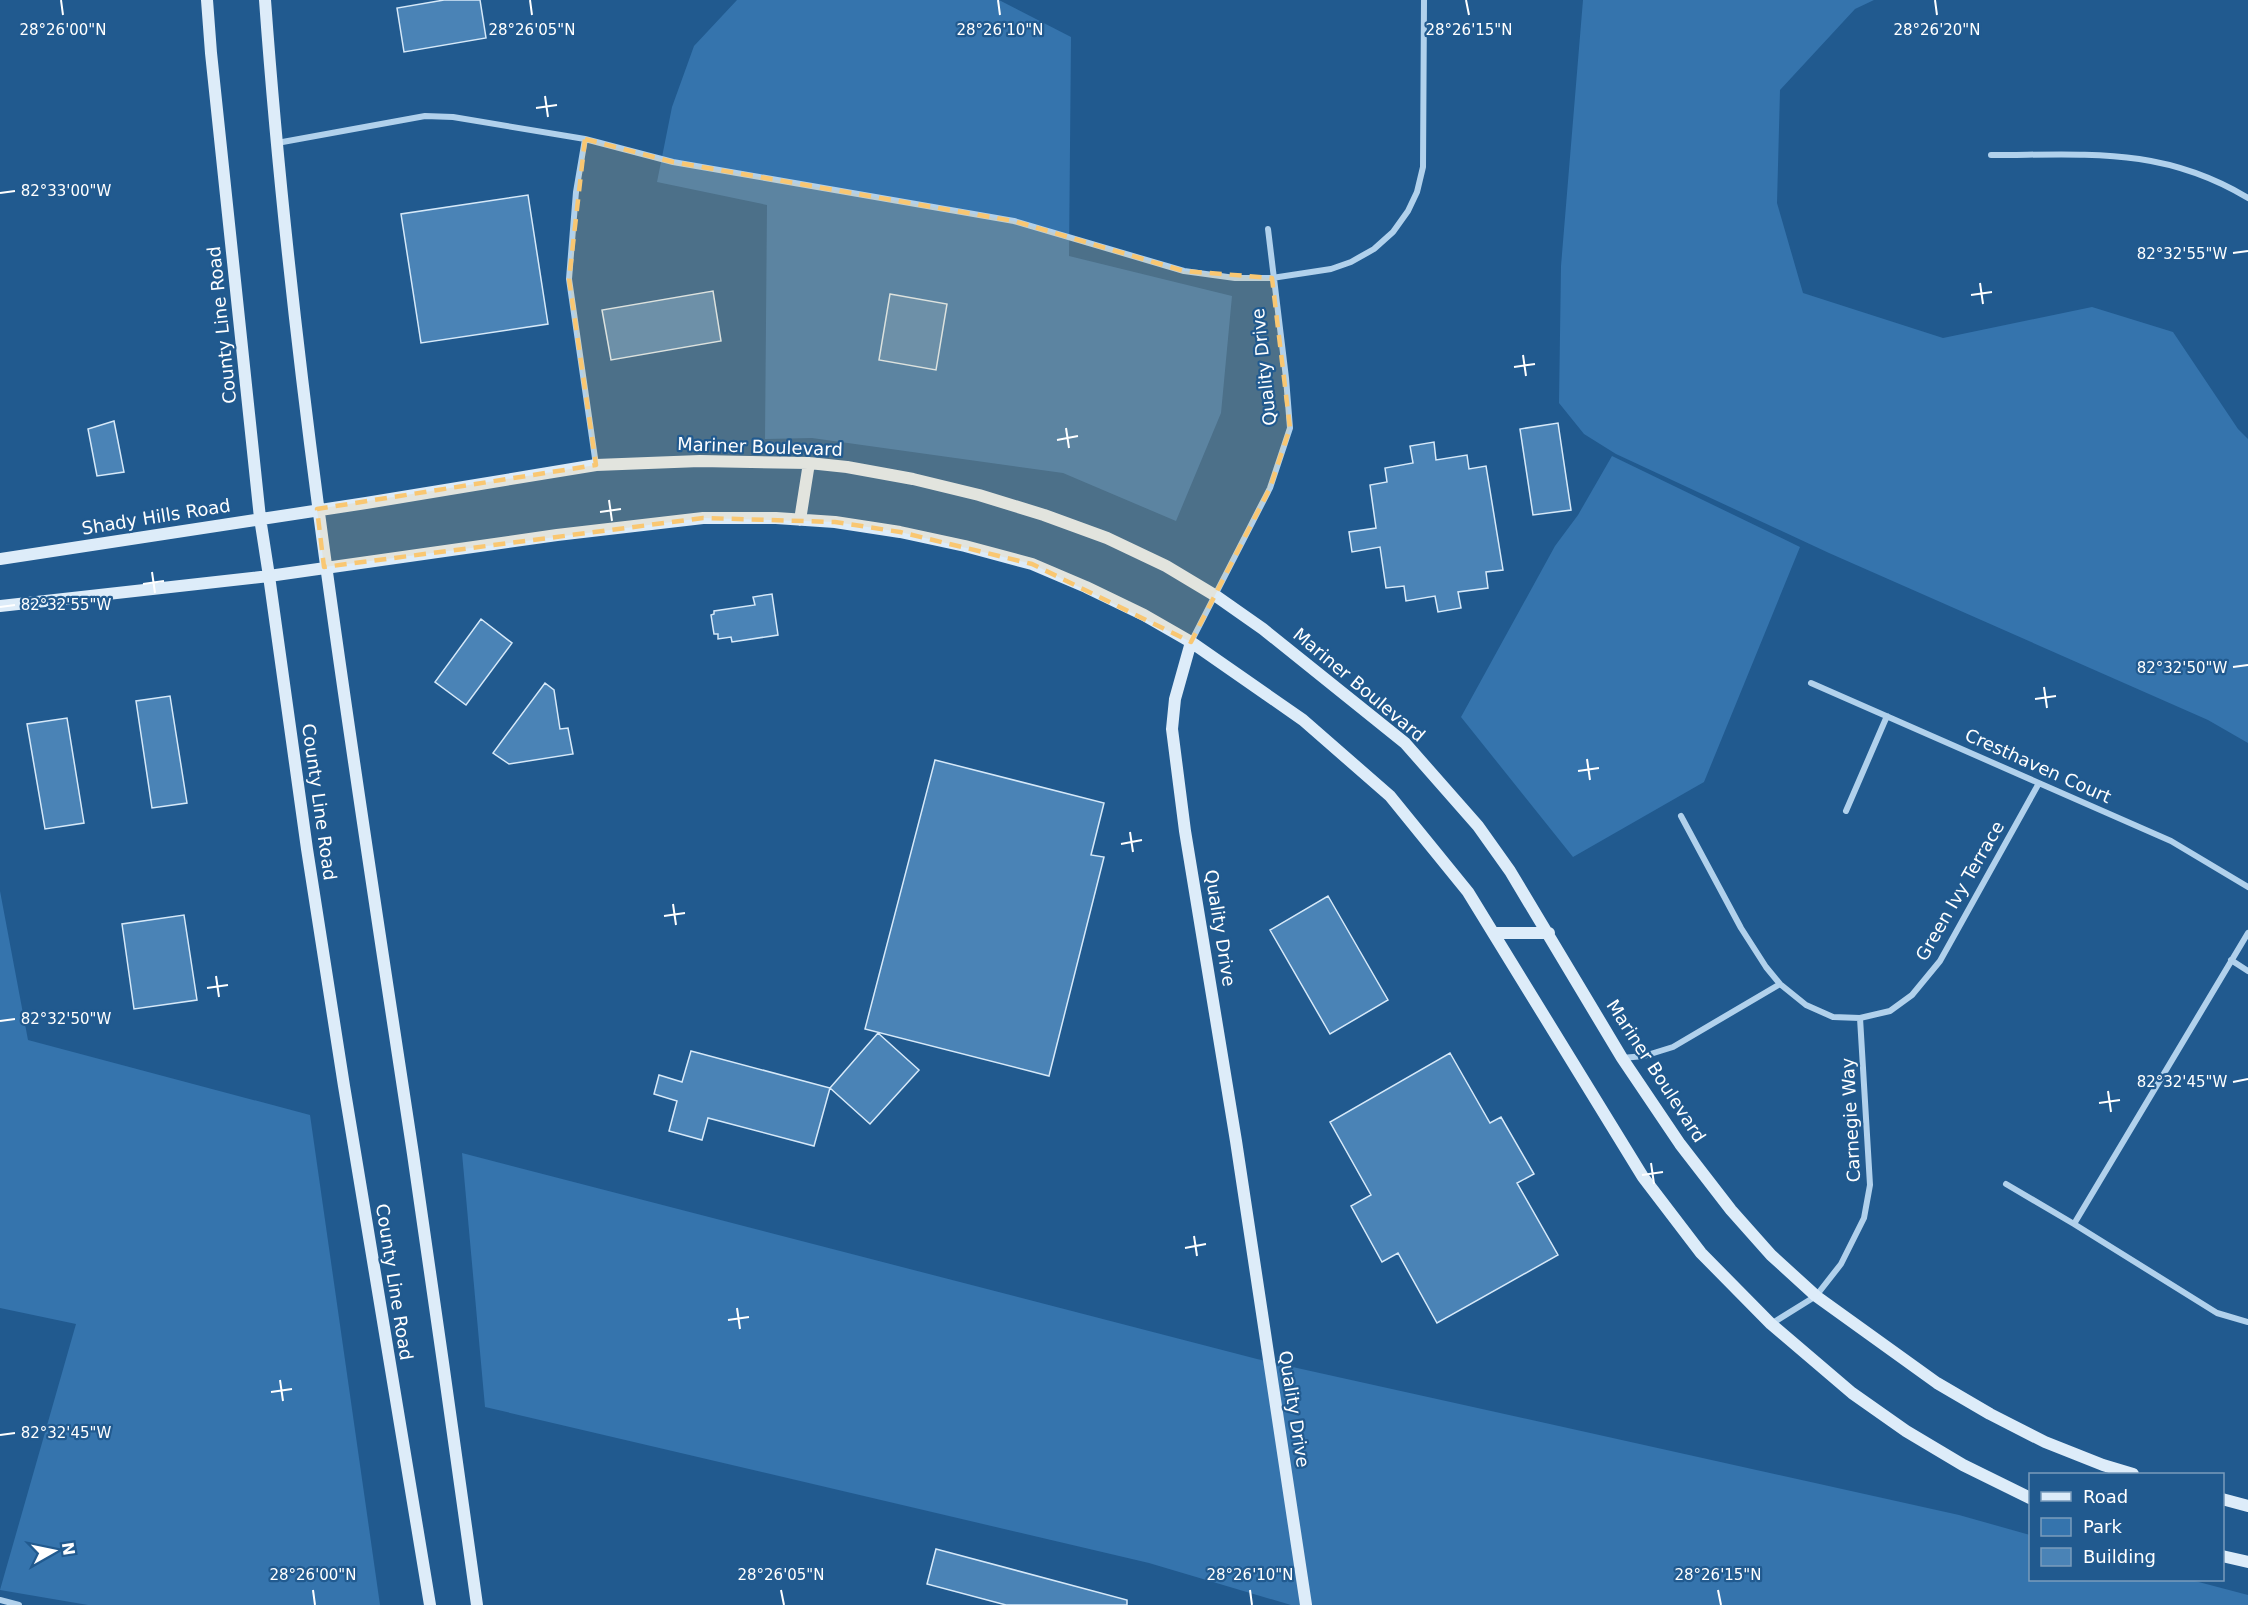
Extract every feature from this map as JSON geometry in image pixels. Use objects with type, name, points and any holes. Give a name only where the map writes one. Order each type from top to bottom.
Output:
[{"type":"main road","name":"County Line Road","points":[[207,0],[260,518],[342,1074],[430,1605]]},
{"type":"main road","name":"County Line Road","points":[[265,0],[276,143],[324,567],[413,1157],[477,1605]]},
{"type":"main road","name":"Mariner Boulevard","points":[[317,510],[596,465],[700,461],[809,464],[847,467],[913,479],[979,495],[1107,538],[1156,561],[1216,596],[1263,628],[1405,743],[1478,826],[1510,871],[1623,1058],[1680,1144],[1731,1210],[1771,1255],[1816,1296],[1937,1383],[2045,1442],[2130,1473]]},
{"type":"main road","points":[[800,520],[809,464]]},
{"type":"main road","name":"Shady Hills Road","points":[[0,559],[317,510]]},
{"type":"main road","points":[[0,606],[269,576],[638,524],[703,518],[800,520],[900,532],[1032,564],[1144,615],[1191,642],[1302,720],[1389,796],[1468,892],[1643,1177],[1701,1253],[1771,1324],[1852,1393],[1906,1431],[1962,1465],[2029,1497]]},
{"type":"main road","name":"Quality Drive","points":[[1191,642],[1175,699],[1172,729],[1185,831],[1236,1141],[1306,1605]]},
{"type":"main road","points":[[1493,933],[1549,933]]},
{"type":"main road","points":[[2224,1499],[2248,1506]]},
{"type":"main road","points":[[2224,1556],[2248,1562]]},
{"type":"street","points":[[276,143],[425,116],[453,117],[585,139],[674,162],[1014,221],[1184,271],[1235,278],[1272,278],[1330,269],[1351,262],[1393,232],[1408,212],[1417,192],[1423,167],[1424,0]]},
{"type":"street","points":[[585,139],[576,192],[569,279],[596,465]]},
{"type":"street","points":[[1990,155],[2115,155],[2151,160],[2191,170],[2228,186],[2248,198]]},
{"type":"street","name":"Quality Drive","points":[[1191,642],[1270,488],[1290,428],[1287,378],[1272,278],[1268,229]]},
{"type":"street","name":"Cresthaven Court","points":[[1811,683],[2171,841],[2248,886]]},
{"type":"street","points":[[1846,811],[1887,716]]},
{"type":"street","name":"Green Ivy Terrace","points":[[1681,816],[1741,928],[1780,984],[1806,1005],[1833,1017],[1860,1018],[1890,1011],[1912,995],[1940,961],[2039,783]]},
{"type":"street","points":[[2074,1224],[2248,933]]},
{"type":"street","points":[[2231,960],[2248,970]]},
{"type":"street","points":[[1623,1058],[1644,1056],[1673,1047],[1780,984]]},
{"type":"street","name":"Carnegie Way","points":[[1771,1324],[1816,1296],[1841,1264],[1864,1218],[1870,1185],[1860,1018]]},
{"type":"street","points":[[2006,1184],[2217,1313],[2248,1322]]},
{"type":"street","points":[[0,1600],[19,1605]]},
{"type":"highlighted area","points":[[585,139],[673,162],[1014,221],[1184,271],[1272,278],[1290,428],[1270,488],[1191,642],[1032,564],[900,532],[835,522],[703,518],[324,567],[317,509],[596,465],[569,279]]},
{"type":"green space","points":[[737,0],[999,0],[1071,37],[1069,256],[1232,296],[1221,413],[1176,521],[1063,473],[812,438],[765,439],[767,205],[657,182],[672,107],[694,46]]},
{"type":"green space","points":[[1583,0],[1874,0],[1855,9],[1780,90],[1777,203],[1803,293],[1943,338],[2092,307],[2173,332],[2238,429],[2248,439],[2248,743],[2208,720],[1829,553],[1616,454],[1584,434],[1559,403],[1561,266]]},
{"type":"green space","points":[[1612,456],[1800,547],[1704,782],[1573,857],[1461,717],[1555,546],[1578,515]]},
{"type":"green space","points":[[0,891],[28,1040],[310,1115],[380,1605],[88,1605],[0,1590],[76,1324],[0,1308]]},
{"type":"green space","points":[[462,1153],[1257,1359],[1959,1515],[2029,1535],[2029,1581],[2195,1581],[2248,1595],[2248,1605],[1291,1605],[1149,1563],[485,1407]]},
{"type":"building","points":[[444,0],[480,0],[486,38],[404,52],[397,8]]},
{"type":"building","points":[[528,195],[548,324],[421,343],[401,214]]},
{"type":"building","points":[[713,291],[721,341],[611,360],[602,310]]},
{"type":"building","points":[[890,294],[947,304],[936,370],[879,360]]},
{"type":"building","points":[[114,421],[124,472],[97,476],[88,429]]},
{"type":"building","points":[[1558,423],[1571,510],[1533,515],[1520,429]]},
{"type":"building","points":[[1434,442],[1436,460],[1467,455],[1469,469],[1486,466],[1503,570],[1486,572],[1488,588],[1458,592],[1461,608],[1438,612],[1435,596],[1406,601],[1404,586],[1386,588],[1380,547],[1352,552],[1349,532],[1376,528],[1370,485],[1387,482],[1385,468],[1413,463],[1410,446]]},
{"type":"building","points":[[772,594],[778,635],[732,642],[731,637],[718,639],[718,634],[714,634],[711,615],[714,611],[755,605],[753,597]]},
{"type":"building","points":[[481,619],[512,643],[466,705],[435,682]]},
{"type":"building","points":[[545,683],[554,690],[560,729],[568,728],[573,754],[509,764],[493,753]]},
{"type":"building","points":[[170,696],[187,803],[152,808],[136,701]]},
{"type":"building","points":[[67,718],[84,823],[45,829],[27,724]]},
{"type":"building","points":[[935,760],[1104,803],[1091,855],[1104,857],[1049,1076],[865,1029]]},
{"type":"building","points":[[1328,896],[1388,1000],[1330,1034],[1270,930]]},
{"type":"building","points":[[184,915],[197,1000],[134,1009],[122,924]]},
{"type":"building","points":[[878,1033],[919,1070],[870,1124],[830,1088]]},
{"type":"building","points":[[691,1051],[830,1088],[814,1146],[708,1118],[702,1140],[669,1131],[677,1101],[654,1094],[659,1075],[682,1082]]},
{"type":"building","points":[[1450,1053],[1490,1123],[1501,1117],[1534,1174],[1517,1183],[1558,1255],[1437,1323],[1398,1253],[1382,1262],[1351,1206],[1371,1195],[1330,1122]]},
{"type":"building","points":[[936,1549],[1127,1600],[1127,1605],[1006,1605],[927,1584]]}]
